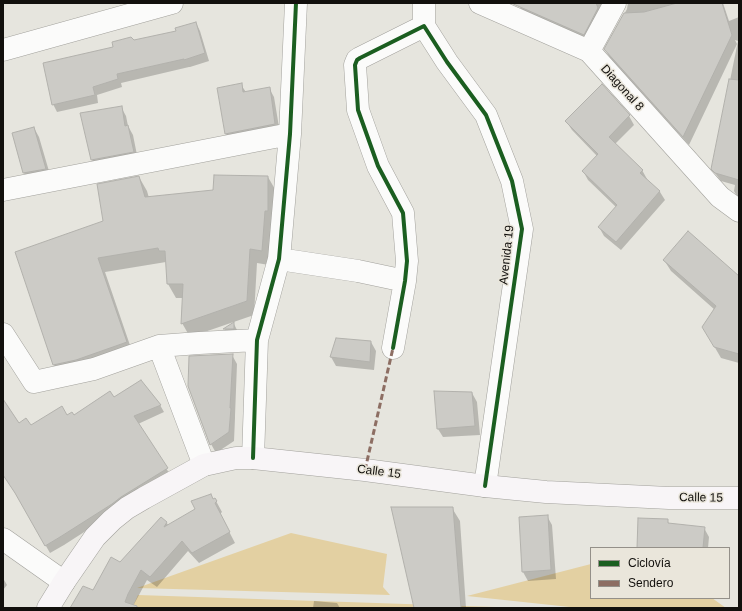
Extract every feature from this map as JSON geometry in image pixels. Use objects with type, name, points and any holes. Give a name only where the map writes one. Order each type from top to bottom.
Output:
[{"type":"main road","name":"Calle 15","points":[[48,608],[95,537],[127,508],[204,465],[236,458],[252,458],[365,470],[485,486],[546,492],[625,496],[739,498]]},
{"type":"street","points":[[3,50],[172,3]]},
{"type":"street","points":[[252,458],[258,340],[278,259],[290,134],[296,3]]},
{"type":"street","points":[[393,348],[405,281],[407,261],[403,213],[378,166],[358,110],[355,65],[357,60],[360,58],[424,26],[424,3]]},
{"type":"street","name":"Diagonal 8","points":[[480,3],[589,51],[720,197],[739,210]]},
{"type":"street","points":[[589,51],[615,3]]},
{"type":"street","name":"Avenida 19","points":[[424,26],[447,62],[486,115],[512,181],[522,229],[485,486]]},
{"type":"street","points":[[3,190],[290,134]]},
{"type":"street","points":[[278,259],[358,271],[405,281]]},
{"type":"street","points":[[3,334],[34,382],[94,369],[159,346],[258,340]]},
{"type":"street","points":[[159,346],[204,465]]},
{"type":"street","points":[[3,539],[64,582]]},
{"type":"shaded area","points":[[291,533],[387,554],[383,587],[390,595],[137,588]]},
{"type":"shaded area","points":[[590,564],[590,599],[713,599],[726,608],[579,608],[467,596]]},
{"type":"shaded area","points":[[138,595],[525,608],[132,608]]},
{"type":"building","points":[[511,3],[596,3],[598,8],[584,35]]},
{"type":"building","points":[[677,3],[722,3],[732,35],[683,137],[604,49],[624,13],[644,12]]},
{"type":"building","points":[[196,22],[205,53],[184,60],[117,74],[118,79],[93,87],[95,95],[52,105],[43,63],[113,47],[112,42],[131,37],[134,40],[176,31],[175,28]]},
{"type":"building","points":[[729,79],[739,80],[739,180],[715,173],[711,169]]},
{"type":"building","points":[[242,83],[243,92],[270,87],[275,124],[225,134],[217,88]]},
{"type":"building","points":[[602,84],[630,115],[609,137],[643,170],[640,173],[660,191],[616,242],[598,227],[617,205],[582,171],[598,154],[565,121]]},
{"type":"building","points":[[122,106],[125,126],[128,125],[134,152],[91,160],[80,113]]},
{"type":"building","points":[[34,127],[46,169],[23,173],[12,133]]},
{"type":"building","points":[[214,175],[268,176],[268,211],[265,211],[262,251],[250,249],[247,301],[181,324],[183,284],[167,284],[165,251],[159,251],[158,248],[98,258],[127,342],[76,360],[53,365],[15,252],[103,221],[97,184],[139,176],[145,197],[213,190]]},
{"type":"building","points":[[688,231],[739,276],[739,354],[714,347],[702,327],[716,306],[663,260]]},
{"type":"building","points":[[234,322],[234,329],[223,329]]},
{"type":"building","points":[[336,338],[371,341],[370,362],[330,357]]},
{"type":"building","points":[[233,354],[229,432],[210,445],[188,386],[189,356]]},
{"type":"building","points":[[141,380],[161,405],[134,416],[168,468],[45,546],[3,475],[3,399],[19,423],[26,418],[31,425],[62,406],[67,415],[72,412],[74,415],[110,391],[114,397]]},
{"type":"building","points":[[434,391],[472,392],[475,426],[437,429]]},
{"type":"building","points":[[211,494],[213,499],[215,498],[217,501],[215,503],[230,532],[192,553],[182,541],[150,577],[141,570],[125,602],[137,606],[137,608],[70,608],[83,586],[93,590],[111,557],[120,562],[161,517],[167,522],[164,527],[195,509],[191,501]]},
{"type":"building","points":[[391,507],[453,507],[461,608],[414,608]]},
{"type":"building","points":[[548,515],[551,570],[522,572],[519,517]]},
{"type":"building","points":[[638,518],[668,519],[668,523],[705,527],[703,547],[637,547]]},
{"type":"marked path","points":[[365,470],[393,348]]},
{"type":"cycle path","points":[[253,458],[257,340],[279,259],[290,134],[296,3]]},
{"type":"cycle path","points":[[393,348],[405,281],[407,261],[403,213],[378,166],[358,110],[355,65],[357,60],[360,58],[424,26],[447,62],[486,115],[512,181],[522,229],[485,486]]}]
